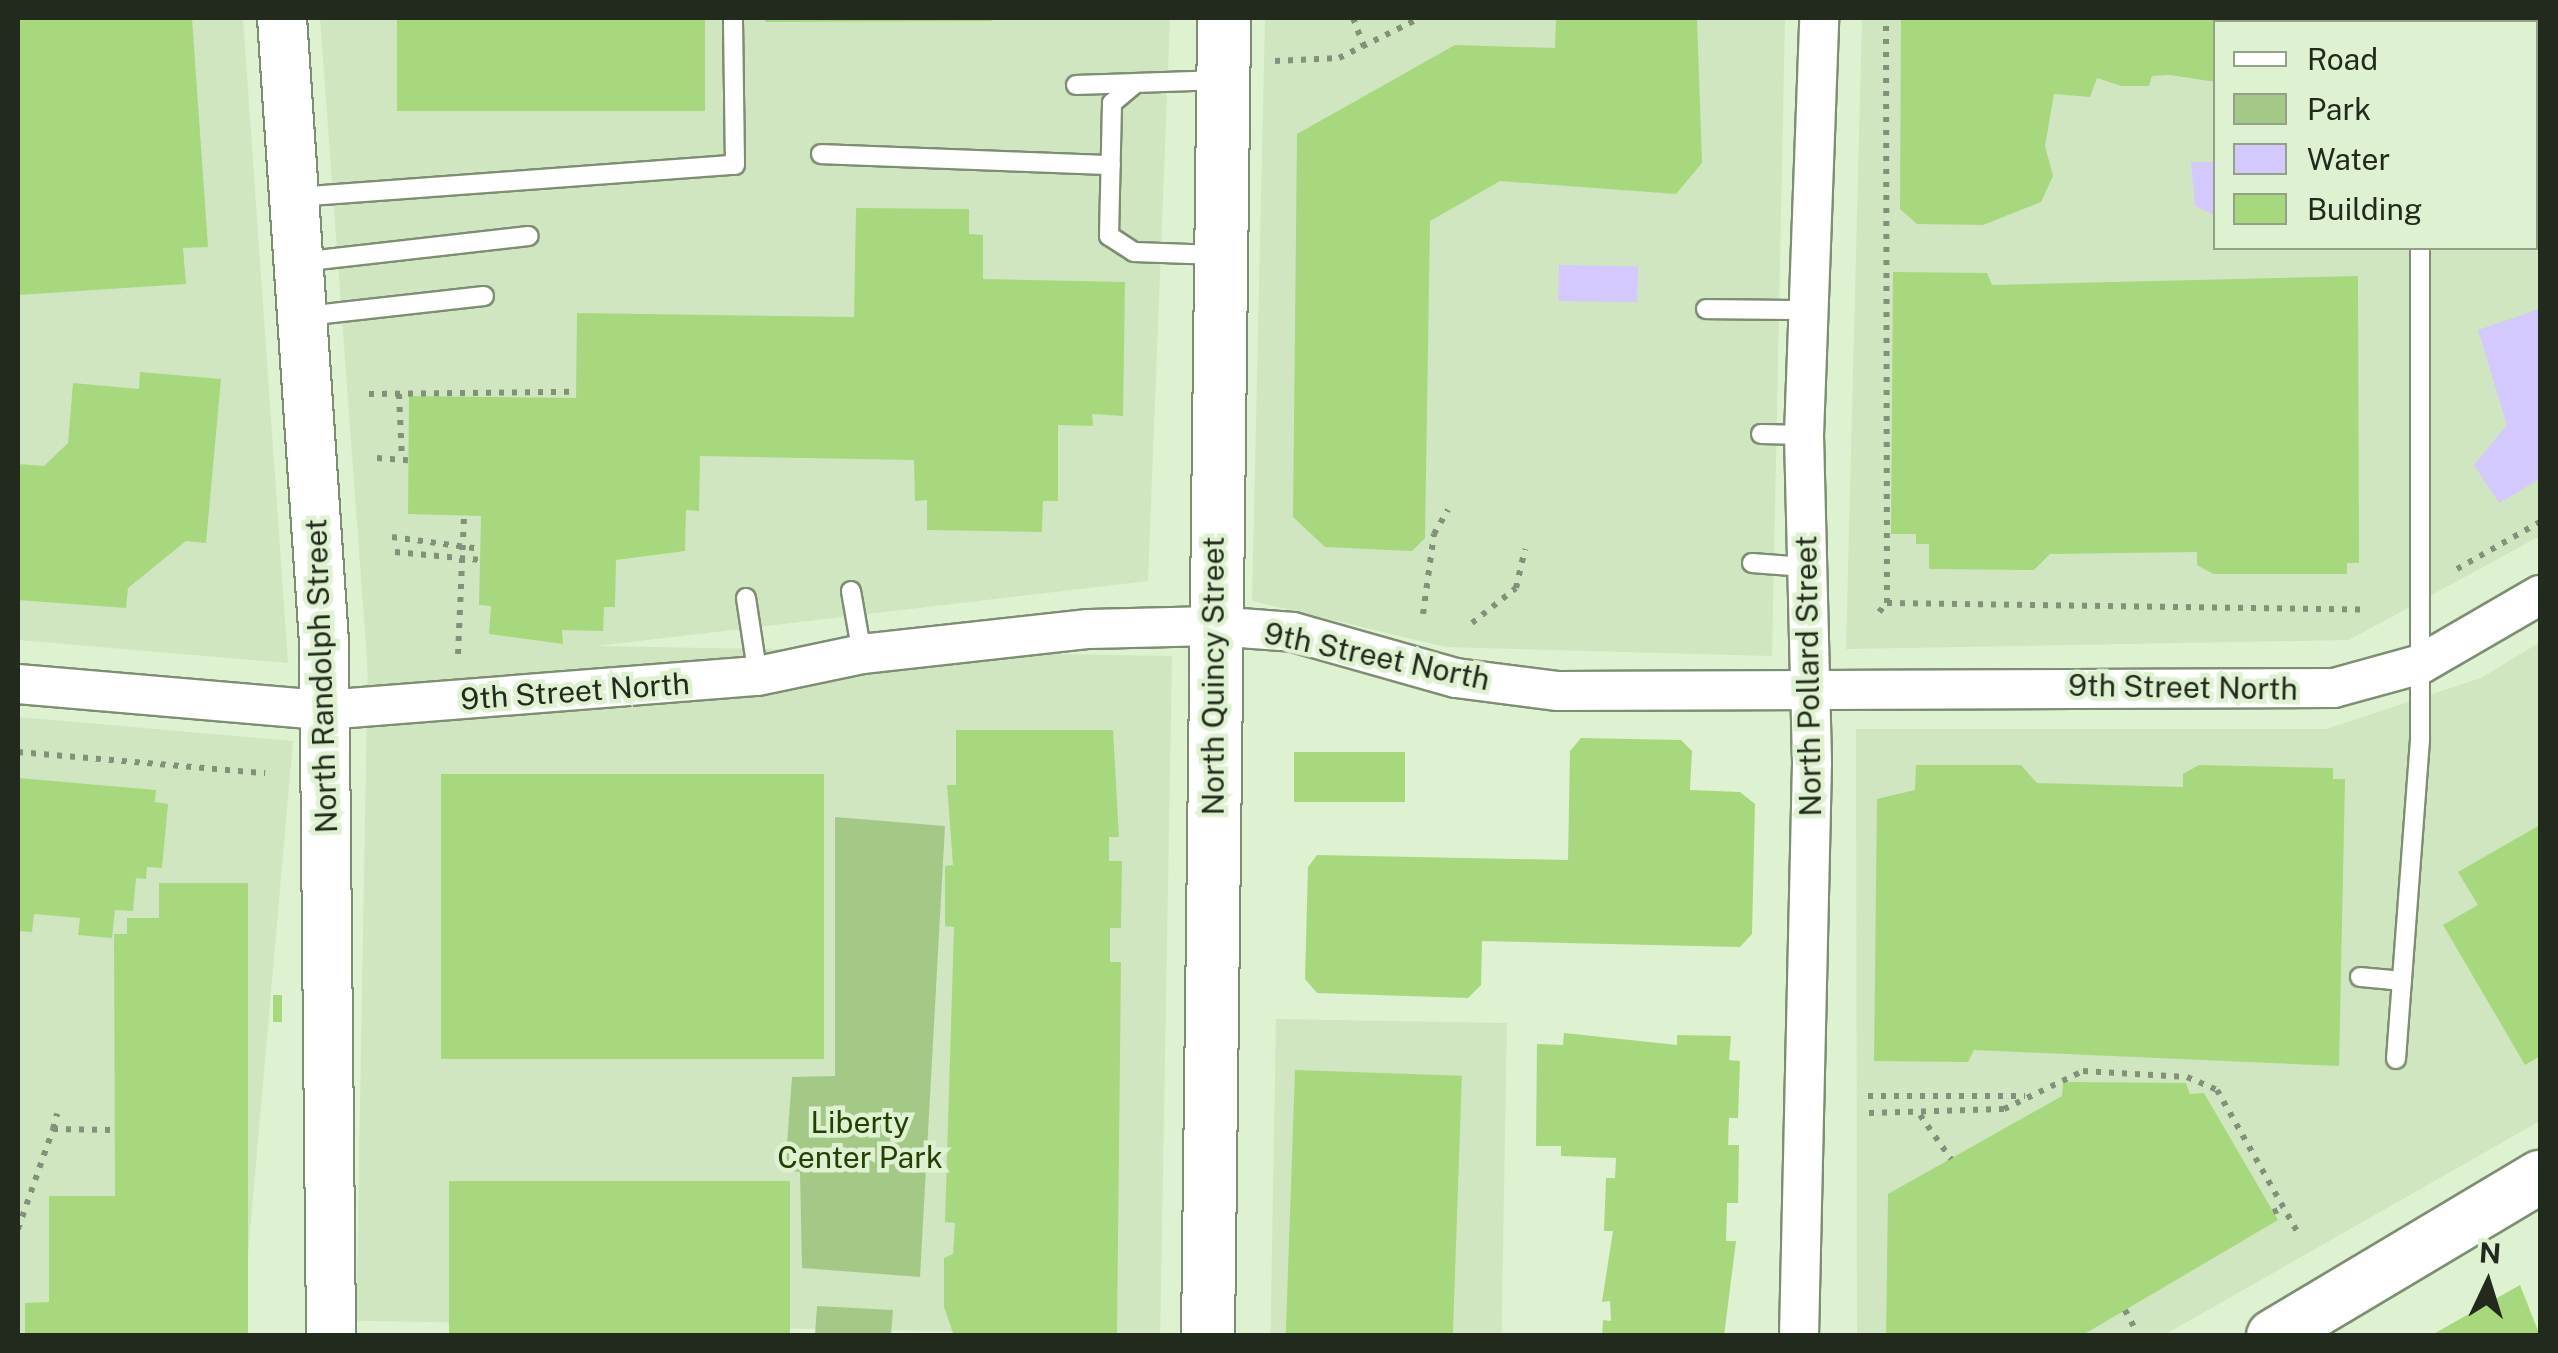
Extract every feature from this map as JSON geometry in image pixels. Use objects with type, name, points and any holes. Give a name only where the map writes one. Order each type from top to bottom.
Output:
[{"type":"main road","name":"North Quincy Street","points":[[1208,1336],[1218,255],[1224,18]]},
{"type":"main road","points":[[2272,1336],[2540,1176]]},
{"type":"street","name":"North Randolph Street","points":[[282,18],[324,710],[331,1336]]},
{"type":"street","name":"North Pollard Street","points":[[1800,1336],[1809,690],[1804,435],[1819,18]]},
{"type":"street","name":"9th Street North","points":[[18,684],[324,710],[758,676],[862,654],[1088,629],[1214,626],[1293,632],[1456,678],[1558,691],[2334,688],[2421,664],[2540,596]]},
{"type":"lane","points":[[295,196],[735,165],[733,18]]},
{"type":"lane","points":[[1076,85],[1222,80]]},
{"type":"lane","points":[[1136,83],[1112,103],[1109,236],[1134,252],[1218,255]]},
{"type":"lane","points":[[822,154],[1111,165]]},
{"type":"lane","points":[[299,262],[529,236]]},
{"type":"lane","points":[[2396,1060],[2421,664],[2420,250]]},
{"type":"lane","points":[[303,316],[484,296]]},
{"type":"lane","points":[[1706,309],[1808,310]]},
{"type":"lane","points":[[1761,434],[1804,435]]},
{"type":"lane","points":[[1752,562],[1806,567]]},
{"type":"lane","points":[[851,590],[862,654]]},
{"type":"lane","points":[[746,598],[758,676]]},
{"type":"lane","points":[[2360,977],[2402,981]]},
{"type":"path","points":[[1354,18],[1364,47]]},
{"type":"path","points":[[1276,62],[1339,58],[1420,18]]},
{"type":"path","points":[[1879,612],[1887,603],[1886,18]]},
{"type":"path","points":[[368,394],[576,392]]},
{"type":"path","points":[[376,458],[405,460],[399,394]]},
{"type":"path","points":[[1423,614],[1434,534],[1448,510]]},
{"type":"path","points":[[458,654],[464,516]]},
{"type":"path","points":[[2458,569],[2540,522]]},
{"type":"path","points":[[392,537],[462,551],[481,560]]},
{"type":"path","points":[[1472,623],[1516,588],[1525,549]]},
{"type":"path","points":[[395,552],[481,550]]},
{"type":"path","points":[[1887,603],[2361,610]]},
{"type":"path","points":[[18,752],[265,773]]},
{"type":"path","points":[[1869,1113],[2004,1109],[2084,1071],[2186,1077],[2218,1090],[2299,1235]]},
{"type":"path","points":[[1868,1096],[2031,1096]]},
{"type":"path","points":[[18,1229],[57,1114]]},
{"type":"path","points":[[1920,1114],[1951,1158]]},
{"type":"path","points":[[53,1129],[115,1130]]},
{"type":"path","points":[[2273,1212],[2284,1208]]},
{"type":"path","points":[[2125,1310],[2135,1329]]},
{"type":"shaded area","points":[[18,18],[243,18],[288,663],[18,640]]},
{"type":"shaded area","points":[[320,18],[1170,18],[1148,581],[368,673]]},
{"type":"shaded area","points":[[1265,18],[1785,18],[1772,656],[1446,647],[1252,601]]},
{"type":"shaded area","points":[[1862,18],[2540,18],[2540,536],[2349,640],[1846,649]]},
{"type":"shaded area","points":[[368,642],[1172,656],[1160,1335],[356,1321]]},
{"type":"shaded area","points":[[2540,642],[2540,1121],[2164,1335],[1857,1335],[1856,729],[2326,729],[2481,678]]},
{"type":"shaded area","points":[[18,717],[293,741],[241,1336],[18,1336]]},
{"type":"shaded area","points":[[1276,1019],[1507,1023],[1502,1336],[1270,1336]]},
{"type":"green space","name":"Liberty Center Park","points":[[835,817],[945,826],[920,1277],[802,1268],[800,1172],[785,1170],[792,1077],[835,1076]]},
{"type":"green space","points":[[817,1306],[893,1310],[891,1335],[815,1335]]},
{"type":"water","points":[[2191,162],[2213,162],[2213,214],[2195,206]]},
{"type":"water","points":[[1559,265],[1638,266],[1637,302],[1558,301]]},
{"type":"water","points":[[2540,309],[2540,479],[2499,503],[2474,465],[2507,425],[2478,330]]},
{"type":"building","points":[[18,18],[192,18],[208,247],[183,248],[186,284],[18,295]]},
{"type":"building","points":[[397,18],[705,18],[705,111],[397,111]]},
{"type":"building","points":[[765,18],[992,18],[992,21],[765,22]]},
{"type":"building","points":[[1556,18],[1697,18],[1702,163],[1676,194],[1500,181],[1430,221],[1425,538],[1412,551],[1325,547],[1293,517],[1297,134],[1455,45],[1555,48]]},
{"type":"building","points":[[1901,18],[2366,18],[2213,20],[2213,82],[2170,75],[2152,76],[2149,86],[2121,86],[2097,78],[2090,97],[2054,94],[2045,146],[2053,176],[2041,202],[1983,225],[1917,224],[1900,209]]},
{"type":"building","points":[[2516,18],[2540,18],[2540,94],[2538,20]]},
{"type":"building","points":[[856,208],[969,209],[969,234],[983,235],[983,279],[1125,282],[1123,416],[1092,414],[1093,426],[1058,425],[1058,501],[1043,501],[1042,532],[927,530],[927,500],[915,501],[914,460],[700,456],[699,511],[686,510],[685,551],[616,560],[615,607],[604,607],[603,631],[562,630],[563,644],[489,634],[491,606],[479,605],[481,516],[408,514],[409,396],[576,398],[577,313],[854,317]]},
{"type":"building","points":[[1893,272],[1987,273],[1992,285],[2358,276],[2359,563],[2347,563],[2347,574],[2213,574],[2197,565],[2197,552],[2050,554],[2034,570],[1929,569],[1929,544],[1916,544],[1916,534],[1891,534]]},
{"type":"building","points":[[140,372],[221,379],[206,543],[186,541],[128,588],[126,608],[18,600],[18,464],[44,466],[68,443],[73,383],[139,389]]},
{"type":"building","points":[[956,730],[1113,730],[1119,837],[1109,837],[1109,861],[1122,861],[1121,928],[1110,928],[1110,962],[1121,962],[1117,1336],[954,1336],[944,1307],[944,1258],[953,1254],[955,1223],[945,1222],[954,927],[945,926],[945,866],[953,865],[947,785],[956,785]]},
{"type":"building","points":[[1581,738],[1681,740],[1692,751],[1690,790],[1740,792],[1755,804],[1752,934],[1740,947],[1482,941],[1481,985],[1468,998],[1317,993],[1305,979],[1308,867],[1317,855],[1568,860],[1570,751]]},
{"type":"building","points":[[1294,752],[1405,752],[1405,802],[1294,802]]},
{"type":"building","points":[[1916,765],[2021,765],[2037,783],[2183,787],[2183,774],[2199,765],[2333,768],[2333,779],[2345,779],[2339,1066],[1974,1050],[1968,1062],[1874,1061],[1877,799],[1915,790]]},
{"type":"building","points":[[441,774],[824,774],[824,1059],[441,1059]]},
{"type":"building","points":[[18,778],[156,790],[155,802],[168,804],[162,868],[147,867],[146,879],[136,878],[133,911],[115,910],[112,938],[78,935],[80,918],[34,914],[32,932],[18,931]]},
{"type":"building","points":[[2540,825],[2540,1056],[2525,1065],[2443,925],[2478,905],[2458,872]]},
{"type":"building","points":[[159,883],[248,883],[248,1336],[25,1336],[25,1303],[49,1302],[49,1196],[115,1196],[114,934],[127,934],[127,918],[159,918]]},
{"type":"building","points":[[273,995],[282,995],[282,1022],[273,1022]]},
{"type":"building","points":[[1564,1033],[1677,1045],[1677,1035],[1731,1036],[1729,1060],[1740,1061],[1738,1118],[1729,1118],[1728,1145],[1739,1145],[1738,1203],[1727,1203],[1726,1241],[1736,1241],[1724,1336],[1602,1336],[1603,1320],[1611,1321],[1610,1301],[1602,1302],[1613,1231],[1604,1231],[1606,1178],[1615,1178],[1616,1158],[1561,1156],[1561,1146],[1536,1146],[1537,1044],[1563,1045]]},
{"type":"building","points":[[1295,1070],[1462,1076],[1453,1336],[1286,1336]]},
{"type":"building","points":[[2063,1082],[2186,1083],[2190,1094],[2204,1093],[2278,1220],[2081,1336],[1886,1336],[1888,1194],[2062,1096]]},
{"type":"building","points":[[449,1181],[790,1181],[790,1336],[449,1336]]},
{"type":"building","points":[[2520,1285],[2540,1336],[2430,1336]]}]
